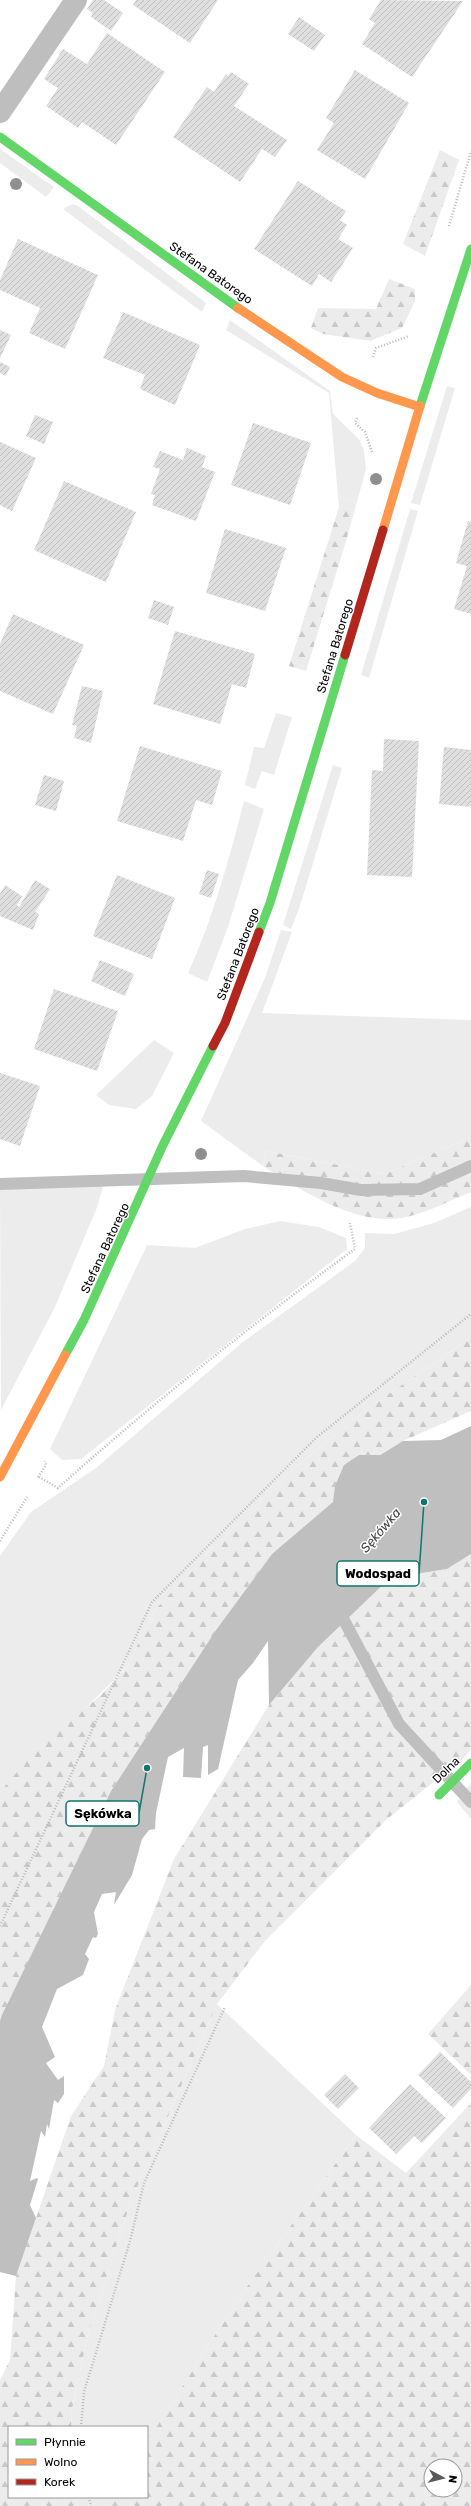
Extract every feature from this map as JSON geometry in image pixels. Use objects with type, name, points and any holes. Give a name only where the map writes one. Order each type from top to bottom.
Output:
[{"type":"street","points":[[0,112],[76,0]]},
{"type":"street","name":"Stefana Batorego","points":[[0,137],[236,307],[342,377],[377,393],[420,407]]},
{"type":"street","name":"Stefana Batorego","points":[[0,1477],[84,1320],[140,1201],[163,1145],[225,1023],[270,903],[420,407],[471,249]]},
{"type":"street","name":"Dolna","points":[[439,1795],[471,1763]]},
{"type":"path","points":[[39,1477],[58,1488],[122,1431],[257,1321],[355,1249],[350,1223]]},
{"type":"path","points":[[0,1926],[152,1602],[317,1437],[471,1314]]},
{"type":"path","points":[[81,2426],[84,2392],[127,2249],[144,2183],[225,2006]]},
{"type":"green space","points":[[0,149],[54,187],[46,197],[0,163]]},
{"type":"green space","points":[[440,150],[459,160],[425,256],[403,244]]},
{"type":"green space","points":[[72,204],[78,206],[206,303],[202,312],[63,209]]},
{"type":"green space","points":[[389,279],[415,289],[415,301],[402,328],[370,341],[323,334],[311,328],[318,308],[376,309]]},
{"type":"green space","points":[[230,320],[330,391],[333,414],[359,439],[364,450],[366,469],[347,538],[355,501],[338,497],[329,393],[226,330]]},
{"type":"green space","points":[[447,386],[455,388],[420,505],[411,503]]},
{"type":"green space","points":[[338,497],[355,501],[347,538],[306,671],[289,666],[339,507]]},
{"type":"green space","points":[[410,509],[418,511],[369,678],[361,675]]},
{"type":"green space","points":[[276,713],[292,717],[274,775],[262,771],[255,789],[245,785],[254,747],[264,748]]},
{"type":"green space","points":[[333,765],[342,768],[299,909],[291,929],[283,925]]},
{"type":"green space","points":[[244,801],[264,809],[228,927],[207,982],[188,973],[213,910]]},
{"type":"green space","points":[[281,930],[292,932],[262,1013],[471,1020],[471,1137],[385,1174],[266,1151],[263,1166],[201,1121],[265,978]]},
{"type":"green space","points":[[154,1040],[174,1053],[152,1096],[136,1109],[109,1105],[96,1095]]},
{"type":"green space","points":[[471,1137],[471,1192],[432,1209],[400,1218],[375,1218],[358,1215],[341,1209],[307,1193],[263,1166],[266,1151],[385,1174]]},
{"type":"green space","points":[[58,1184],[104,1184],[96,1210],[55,1307],[1,1410],[0,1188]]},
{"type":"green space","points":[[471,1207],[471,1338],[371,1406],[293,1469],[205,1556],[154,1611],[127,1667],[0,1792],[0,1556],[31,1512],[96,1468],[243,1342],[355,1261],[365,1248],[365,1233],[394,1234],[434,1223]]},
{"type":"green space","points":[[280,1221],[319,1227],[346,1238],[347,1249],[81,1459],[62,1460],[50,1449],[147,1245],[195,1248],[245,1229]]},
{"type":"green space","points":[[471,1338],[471,1411],[403,1441],[379,1455],[359,1455],[335,1486],[334,1502],[272,1554],[216,1630],[111,1791],[0,2021],[0,1792],[41,1744],[100,1696],[127,1667],[154,1611],[205,1556],[293,1469],[371,1406]]},
{"type":"green space","points":[[471,1554],[471,1749],[464,1758],[387,1819],[265,1941],[217,2004],[131,2201],[88,2334],[72,2409],[71,2426],[8,2426],[8,2498],[76,2498],[78,2506],[0,2506],[0,2380],[10,2360],[16,2276],[71,2116],[104,2066],[115,2010],[174,1859],[269,1705],[318,1647],[390,1578],[447,1569]]},
{"type":"green space","points":[[471,1783],[471,1819],[457,1802]]},
{"type":"green space","points":[[471,1985],[471,2075],[428,2034]]},
{"type":"green space","points":[[217,2004],[356,2135],[236,2302],[148,2440],[148,2426],[71,2426],[72,2409],[88,2334],[131,2201]]},
{"type":"green space","points":[[471,2103],[471,2506],[107,2506],[111,2498],[148,2498],[148,2440],[236,2302],[356,2135],[406,2173]]},
{"type":"green space","points":[[76,2498],[111,2498],[107,2506],[78,2506]]},
{"type":"water","points":[[471,1426],[471,1554],[447,1569],[390,1578],[318,1647],[269,1705],[268,1641],[253,1663],[238,1680],[218,1769],[208,1775],[208,1745],[203,1747],[201,1778],[183,1777],[184,1748],[168,1757],[156,1813],[155,1829],[149,1830],[142,1839],[132,1875],[114,1905],[116,1892],[102,1894],[94,1912],[98,1934],[96,1938],[93,1937],[85,1954],[89,1959],[83,1975],[57,1989],[42,2027],[55,2057],[46,2063],[58,2080],[64,2076],[64,2094],[58,2103],[54,2100],[49,2129],[47,2124],[45,2137],[41,2131],[30,2181],[37,2178],[38,2179],[30,2205],[36,2218],[16,2276],[0,2272],[0,2021],[111,1791],[216,1630],[272,1554],[333,1502],[335,1486],[344,1465],[359,1455],[380,1455],[403,1441],[441,1440]]},
{"type":"building","points":[[93,0],[104,0],[123,13],[111,31],[91,17],[93,13],[87,9]]},
{"type":"building","points":[[136,0],[218,0],[190,43],[133,5]]},
{"type":"building","points":[[381,0],[463,1],[412,77],[362,44],[375,23],[369,19]]},
{"type":"building","points":[[299,17],[325,35],[314,51],[288,34]]},
{"type":"building","points":[[107,33],[165,72],[116,145],[82,122],[78,128],[46,106],[58,88],[44,79],[63,49],[87,64]]},
{"type":"building","points":[[355,70],[409,103],[365,179],[317,150],[334,123],[326,118]]},
{"type":"building","points":[[231,72],[249,84],[234,106],[287,140],[275,157],[262,149],[240,182],[173,137],[207,87],[214,92],[226,74],[228,76]]},
{"type":"building","points":[[298,181],[346,211],[340,220],[347,225],[338,239],[353,248],[331,282],[319,274],[312,286],[254,249]]},
{"type":"building","points":[[18,239],[98,275],[65,349],[29,333],[40,308],[0,290],[0,280]]},
{"type":"building","points":[[123,312],[200,345],[175,405],[140,389],[145,375],[103,358]]},
{"type":"building","points":[[0,330],[11,335],[0,358]]},
{"type":"building","points":[[0,362],[10,367],[6,376],[0,373]]},
{"type":"building","points":[[35,415],[53,422],[44,444],[26,436]]},
{"type":"building","points":[[253,423],[311,443],[290,505],[231,485]]},
{"type":"building","points":[[0,442],[36,458],[12,511],[0,505]]},
{"type":"building","points":[[187,448],[206,456],[202,467],[215,472],[196,521],[152,505],[155,495],[151,494],[160,469],[153,467],[160,451],[183,460]]},
{"type":"building","points":[[64,481],[136,512],[106,582],[34,550]]},
{"type":"building","points":[[468,521],[471,522],[471,614],[454,609],[467,566],[456,563]]},
{"type":"building","points":[[225,529],[286,548],[265,611],[206,593]]},
{"type":"building","points":[[154,600],[174,607],[168,625],[148,618]]},
{"type":"building","points":[[13,614],[84,645],[53,714],[0,691],[0,644]]},
{"type":"building","points":[[175,631],[255,654],[246,688],[232,684],[220,724],[153,704]]},
{"type":"building","points":[[82,686],[103,691],[91,743],[74,738],[77,726],[72,725]]},
{"type":"building","points":[[384,739],[419,741],[412,877],[367,875],[372,770],[383,771]]},
{"type":"building","points":[[140,746],[222,771],[212,805],[196,800],[183,841],[117,821]]},
{"type":"building","points":[[444,747],[471,750],[471,807],[439,804]]},
{"type":"building","points":[[44,775],[64,781],[56,811],[35,805]]},
{"type":"building","points":[[207,870],[219,874],[211,898],[199,894]]},
{"type":"building","points":[[117,875],[175,898],[152,959],[93,936]]},
{"type":"building","points":[[35,880],[50,889],[35,912],[39,914],[33,930],[0,916],[0,894],[5,885],[22,896],[17,905],[19,907]]},
{"type":"building","points":[[100,960],[134,974],[125,996],[91,981]]},
{"type":"building","points":[[54,989],[118,1011],[97,1071],[34,1049]]},
{"type":"building","points":[[0,1073],[40,1086],[20,1146],[0,1139]]},
{"type":"building","points":[[440,2052],[471,2082],[471,2089],[453,2108],[418,2075]]},
{"type":"building","points":[[345,2074],[359,2088],[338,2109],[324,2095]]},
{"type":"building","points":[[410,2084],[446,2118],[422,2143],[414,2136],[396,2154],[369,2128]]},
{"type":"waterway","points":[[0,1184],[244,1176],[321,1183],[361,1190],[420,1189],[471,1166]]},
{"type":"waterway","points":[[337,1607],[399,1724],[471,1802]]},
{"type":"traffic: fast","points":[[0,137],[238,308]]},
{"type":"traffic: fast","points":[[420,406],[471,249]]},
{"type":"traffic: fast","points":[[259,932],[270,903],[345,655]]},
{"type":"traffic: fast","points":[[65,1355],[84,1320],[163,1145],[213,1046]]},
{"type":"traffic: fast","points":[[439,1795],[471,1763]]},
{"type":"traffic: slow","points":[[238,308],[342,377],[377,393],[420,407]]},
{"type":"traffic: slow","points":[[383,530],[420,406]]},
{"type":"traffic: slow","points":[[0,1477],[65,1355]]},
{"type":"traffic: jam","points":[[345,655],[383,530]]},
{"type":"traffic: jam","points":[[213,1046],[225,1023],[259,932]]},
{"type":"place","name":"Wodospad","points":[[424,1502]]},
{"type":"place","name":"Sękówka","points":[[147,1768]]}]
